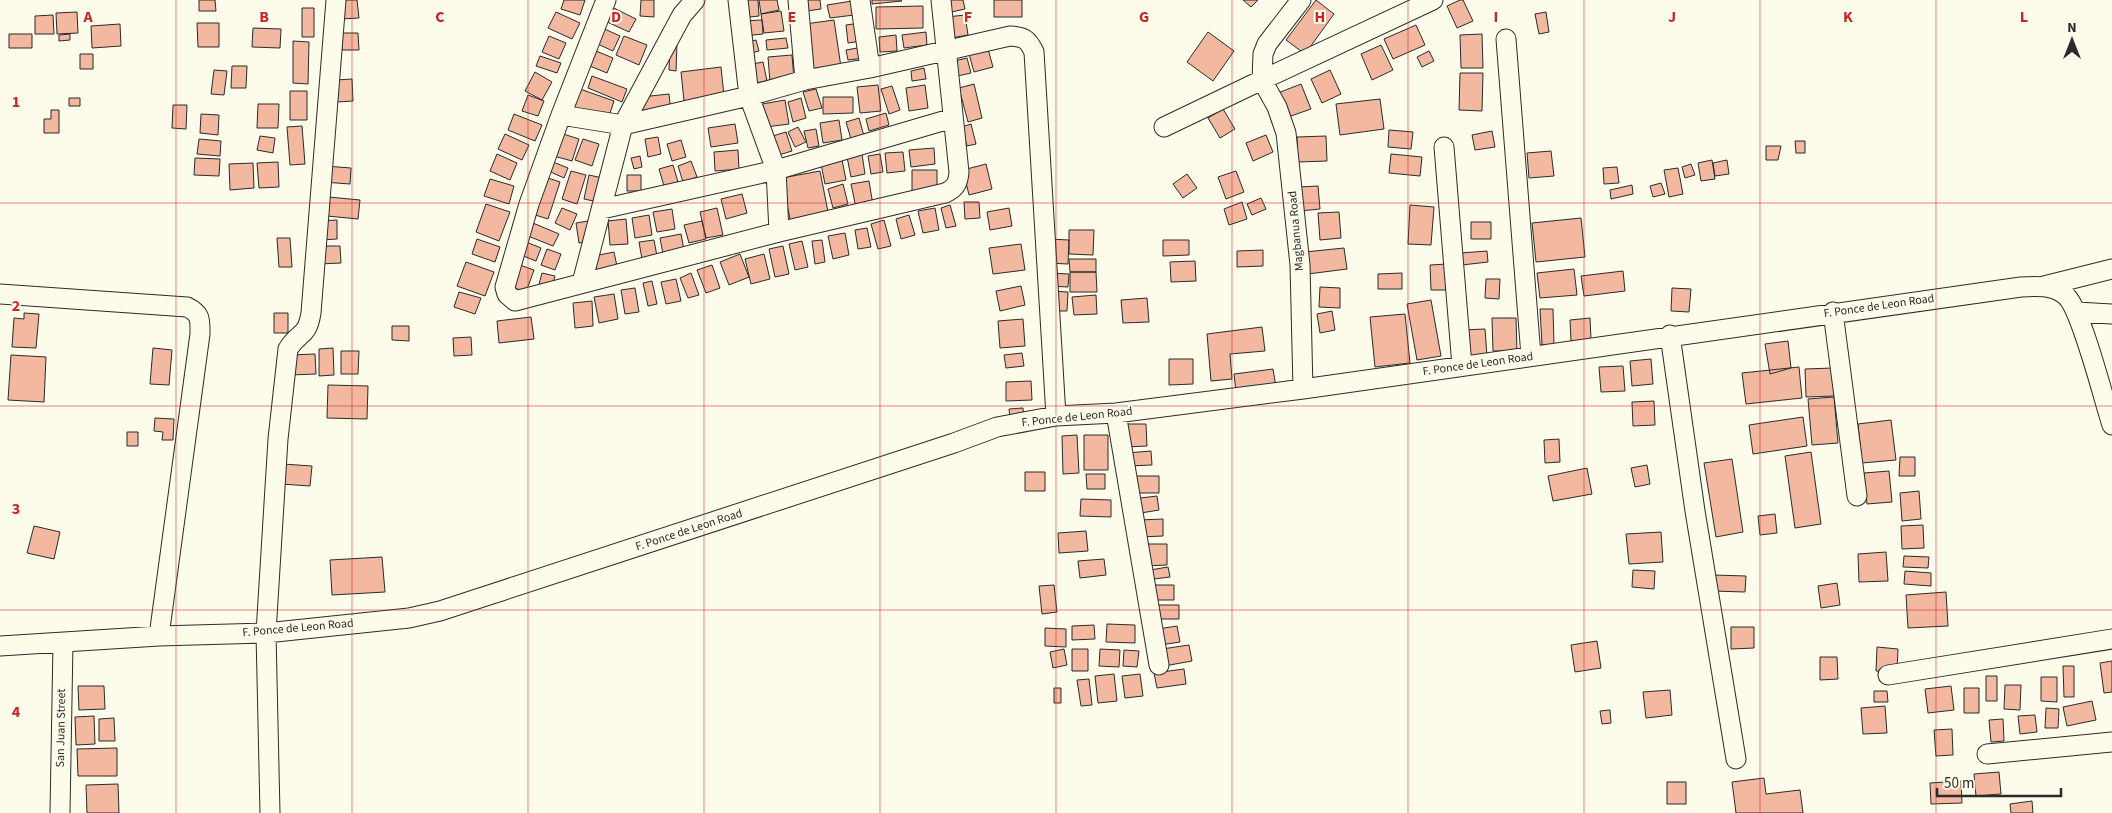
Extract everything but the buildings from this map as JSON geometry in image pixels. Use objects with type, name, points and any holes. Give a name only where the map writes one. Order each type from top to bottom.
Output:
[{"type":"street","points":[[270,813],[266,633],[284,381],[288,349],[307,330],[311,313],[336,0]]},
{"type":"street","points":[[606,0],[560,115],[529,204],[505,287],[507,294],[515,301],[779,232],[945,193],[954,189],[958,182],[959,172],[941,0]]},
{"type":"street","points":[[582,283],[623,125],[682,15],[695,0]]},
{"type":"street","points":[[738,0],[749,96],[776,170],[779,232]]},
{"type":"street","points":[[798,0],[805,80]]},
{"type":"street","points":[[860,0],[870,68]]},
{"type":"street","points":[[1262,80],[1263,54],[1267,44],[1301,0]]},
{"type":"street","points":[[1164,127],[1433,0]]},
{"type":"street","points":[[560,115],[623,125],[749,96],[805,80],[870,68],[1010,36],[1023,37],[1030,42],[1034,52],[1056,416]]},
{"type":"street","points":[[1506,39],[1532,356]]},
{"type":"street","name":"Magbanua Road","points":[[1262,80],[1277,107],[1286,133],[1300,265],[1303,389]]},
{"type":"street","points":[[602,209],[776,170],[953,118]]},
{"type":"street","points":[[1444,147],[1462,366]]},
{"type":"street","name":"F. Ponce de Leon Road","points":[[0,646],[160,636],[266,633],[409,618],[440,611],[954,443],[997,427],[1056,416],[1116,413],[1303,389],[1670,335],[2021,287],[2050,288],[2112,269]]},
{"type":"street","points":[[2050,288],[2066,295],[2077,312],[2112,425]]},
{"type":"street","points":[[0,294],[187,307],[196,311],[200,320],[199,343],[160,636]]},
{"type":"street","points":[[1833,312],[1857,496]]},
{"type":"street","points":[[2077,312],[2112,314]]},
{"type":"street","points":[[1670,335],[1695,511],[1736,759]]},
{"type":"street","points":[[1116,413],[1159,665]]},
{"type":"street","points":[[1888,676],[2112,639]]},
{"type":"street","name":"San Juan Street","points":[[60,813],[63,643]]},
{"type":"street","points":[[1986,754],[2112,742]]}]
